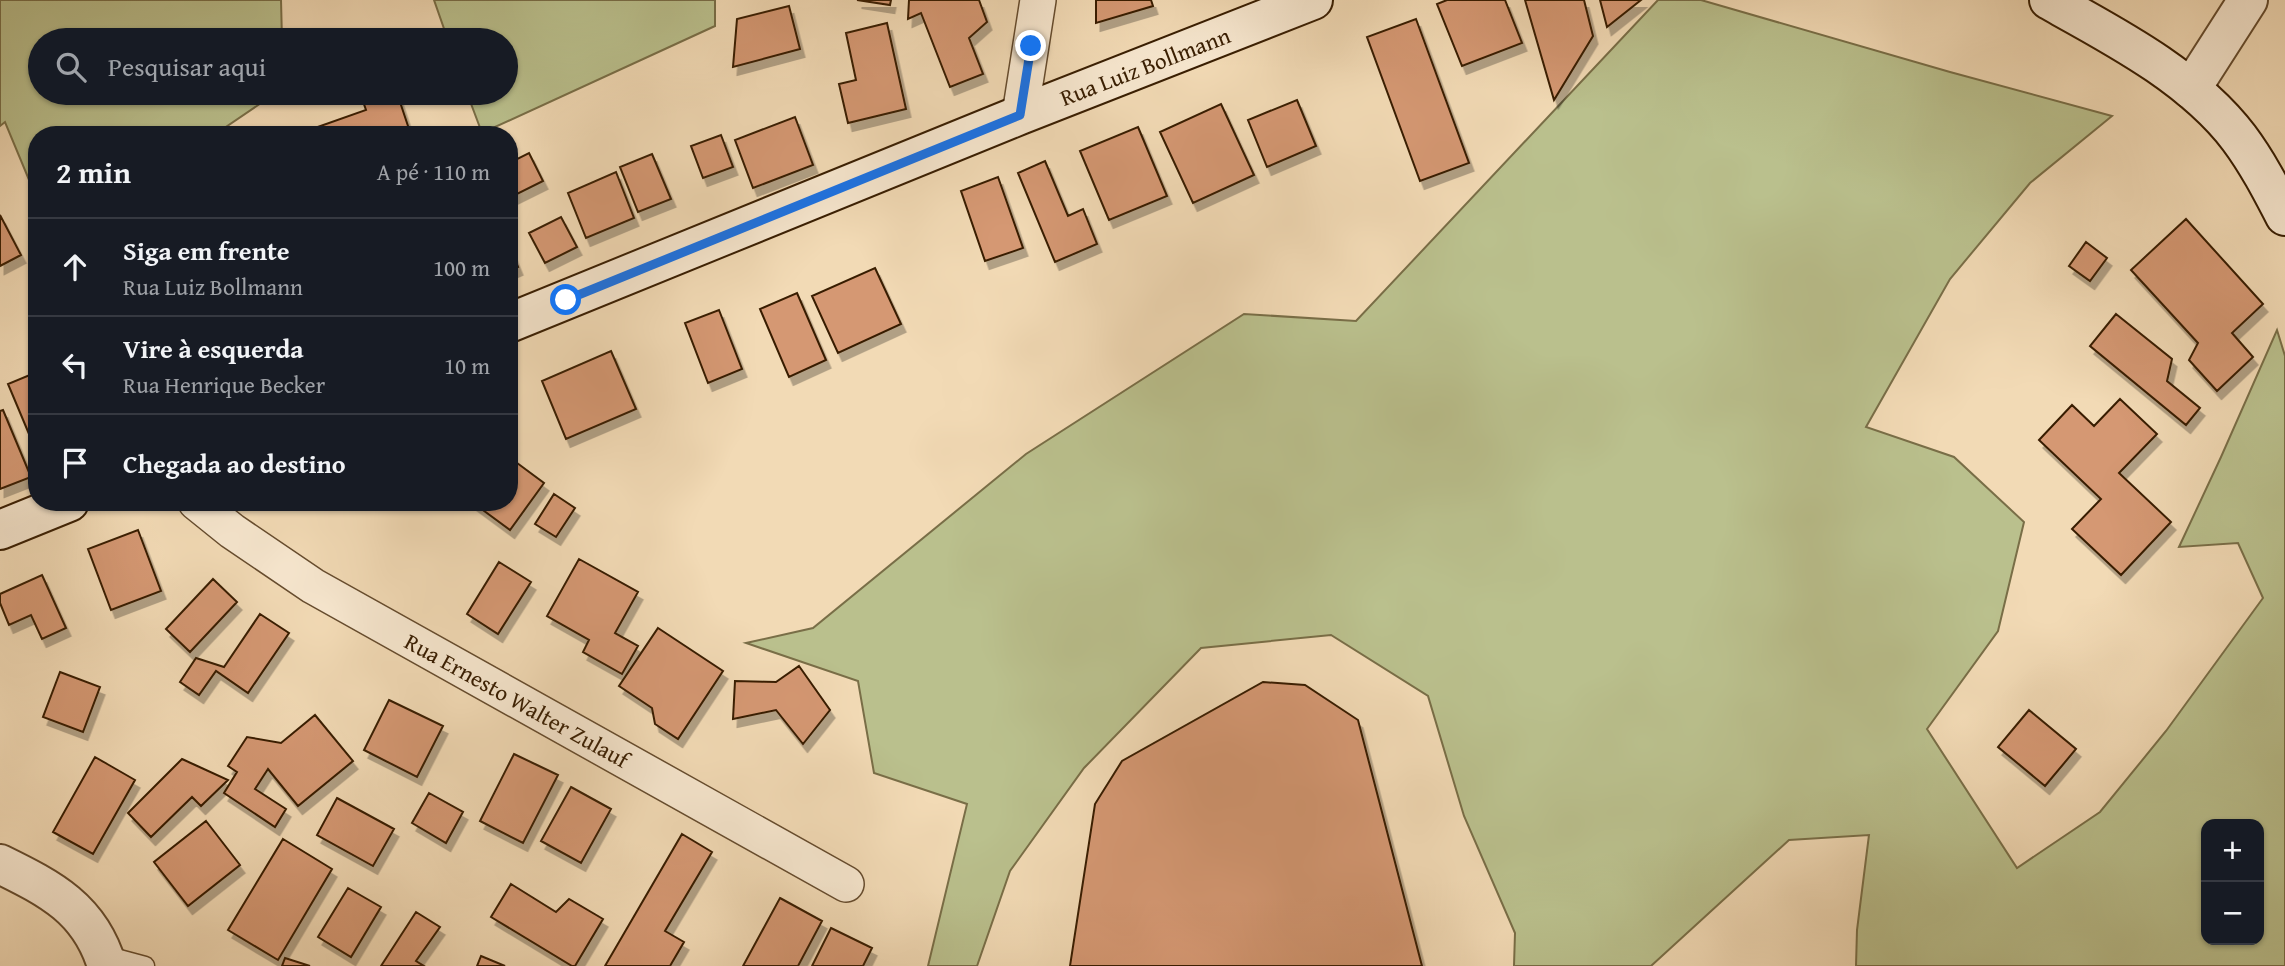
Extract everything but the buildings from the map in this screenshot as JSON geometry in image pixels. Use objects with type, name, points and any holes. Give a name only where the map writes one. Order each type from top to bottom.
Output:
[{"type":"main road","name":"Rua Luiz Bollmann","points":[[518,319],[1020,115],[1313,0]]},
{"type":"main road","points":[[2049,0],[2137,52],[2191,89],[2238,137],[2262,173],[2285,216]]},
{"type":"main road","points":[[2191,89],[2248,0]]},
{"type":"main road","points":[[0,530],[47,511]]},
{"type":"main road","points":[[0,864],[59,896],[79,913],[94,933],[105,960]]},
{"type":"street","points":[[1020,115],[1038,0]]},
{"type":"street","name":"Rua Ernesto Walter Zulauf","points":[[207,511],[313,586],[846,884]]},
{"type":"lane","points":[[105,960],[145,966]]},
{"type":"green space","points":[[0,0],[281,0],[282,28],[28,28],[28,105],[258,105],[227,126],[28,126],[28,177],[5,122],[0,126]]},
{"type":"green space","points":[[434,0],[715,0],[715,26],[497,126],[479,126],[472,105],[518,105],[518,28],[444,28]]},
{"type":"green space","points":[[1658,0],[1701,0],[2112,116],[2030,183],[1950,279],[1866,427],[1954,457],[2024,522],[1998,631],[1927,729],[2017,868],[2100,812],[2166,731],[2263,598],[2238,543],[2179,547],[2277,330],[2285,356],[2285,966],[1856,966],[1857,930],[1869,835],[1789,840],[1651,966],[1514,966],[1515,933],[1464,816],[1428,696],[1331,635],[1201,648],[1084,768],[1010,871],[977,966],[928,966],[967,804],[874,773],[858,681],[746,643],[813,628],[1026,454],[1244,314],[1356,321]]},
{"type":"route","points":[[566,300],[1020,115],[1031,46]]}]
